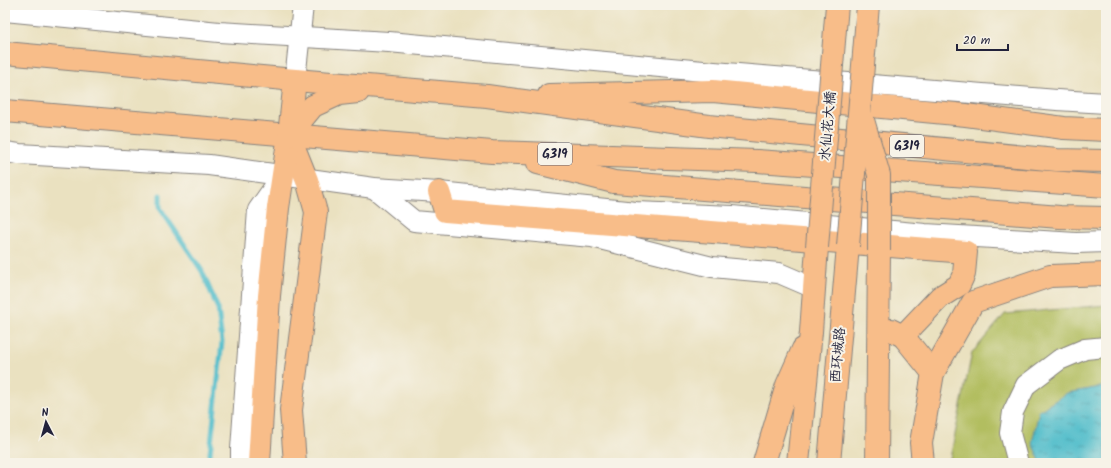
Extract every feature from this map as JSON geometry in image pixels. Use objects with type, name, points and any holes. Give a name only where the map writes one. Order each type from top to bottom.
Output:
[{"type":"main road","name":"水仙花大橋","points":[[817,247],[837,5]]},
{"type":"main road","name":"西环城路","points":[[829,463],[868,5]]},
{"type":"main road","name":"G319","points":[[5,53],[487,96],[709,126],[1057,160],[1106,161]]},
{"type":"main road","points":[[259,463],[269,296],[278,208],[289,135],[295,80]]},
{"type":"main road","points":[[289,135],[313,106],[339,94],[405,89]]},
{"type":"main road","points":[[487,96],[713,91],[966,115],[1064,128],[1106,130]]},
{"type":"main road","points":[[860,109],[880,175],[877,463]]},
{"type":"main road","name":"G319","points":[[5,111],[492,152],[757,161],[1106,186]]},
{"type":"main road","points":[[289,135],[307,180],[316,212],[291,410],[295,463]]},
{"type":"main road","points":[[492,152],[614,182],[1060,217],[1106,218]]},
{"type":"main road","points":[[439,192],[446,211],[966,252],[964,274],[959,285],[940,297],[903,336]]},
{"type":"main road","name":"西环城路","points":[[798,463],[811,332],[817,247]]},
{"type":"main road","points":[[923,463],[921,443],[933,373],[973,302],[1050,276],[1106,274]]},
{"type":"main road","points":[[878,325],[903,336],[933,373]]},
{"type":"main road","points":[[764,463],[787,385],[811,332]]},
{"type":"street","points":[[295,80],[303,5]]},
{"type":"street","points":[[5,11],[220,32],[389,42],[722,73],[1106,103]]},
{"type":"street","points":[[5,169],[12,153],[208,165],[307,180],[374,188],[439,192],[636,212],[732,216],[925,234],[1076,243],[1106,242]]},
{"type":"street","points":[[241,463],[258,210],[282,176]]},
{"type":"street","points":[[374,188],[414,221],[592,237],[712,267],[779,273],[814,288]]},
{"type":"street","points":[[1018,463],[1010,434],[1013,412],[1026,385],[1059,360],[1085,349],[1106,347]]},
{"type":"green space","points":[[1106,305],[1106,463],[949,463],[972,353],[1005,314]]},
{"type":"water","points":[[1106,386],[1106,463],[1041,463],[1032,443],[1039,411],[1067,393]]},
{"type":"waterway","points":[[160,195],[160,208],[202,271],[218,309],[222,342],[209,463]]}]
